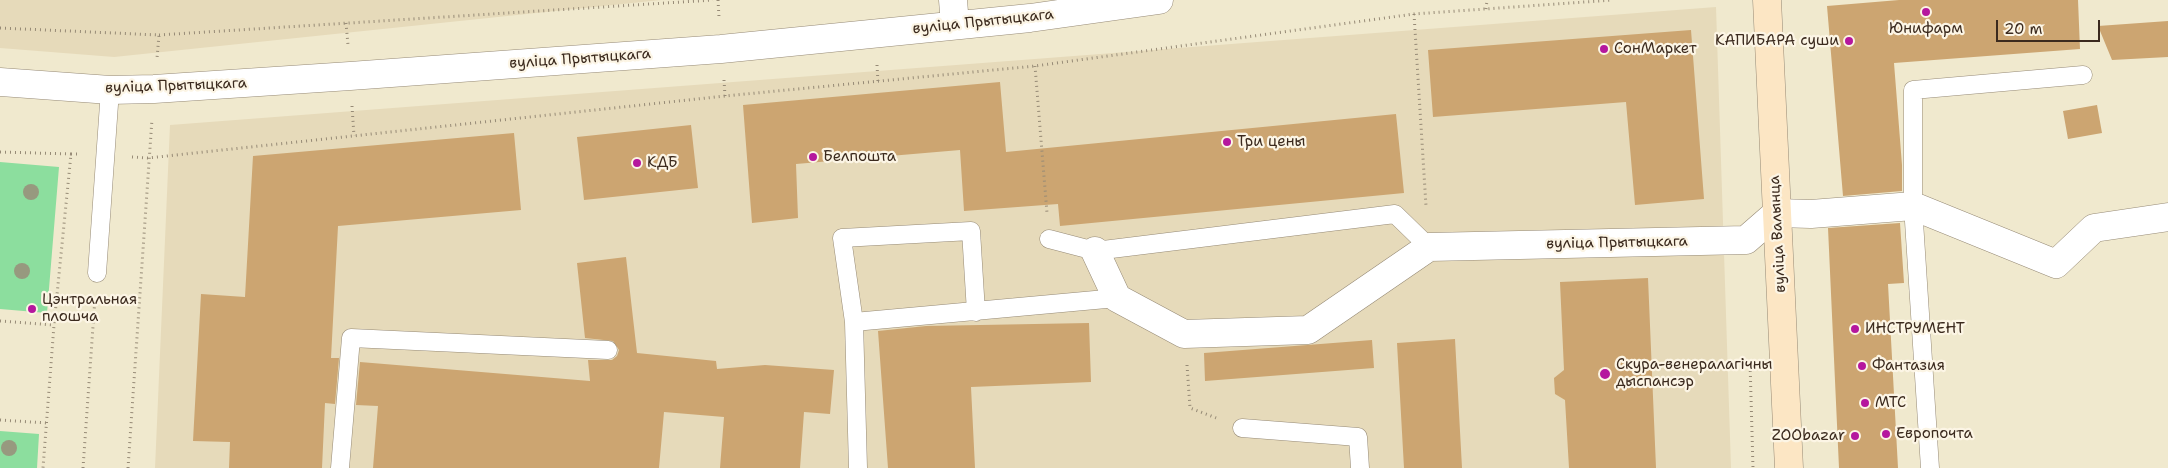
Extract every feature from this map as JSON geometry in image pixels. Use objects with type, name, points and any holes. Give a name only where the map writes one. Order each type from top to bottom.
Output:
[{"type":"street","name":"вуліца Прытыцкага","points":[[0,82],[110,90],[154,90],[711,50],[954,13],[1030,18],[1159,0]]},
{"type":"street","name":"вуліца Валынца","points":[[1767,0],[1788,468]]},
{"type":"street","points":[[1777,213],[1810,214],[1913,206],[2056,264],[2094,228],[2168,217]]},
{"type":"street","name":"вуліца Прытыцкага","points":[[1429,247],[1746,240],[1777,213]]},
{"type":"street","points":[[1095,251],[1117,298],[1184,334],[1308,330],[1429,247]]},
{"type":"lane","points":[[1930,468],[1913,206],[1913,90],[2083,75]]},
{"type":"lane","points":[[97,273],[110,90]]},
{"type":"lane","points":[[1049,239],[1095,251],[1395,214],[1429,247]]},
{"type":"lane","points":[[858,468],[854,322],[842,238],[971,231],[976,312]]},
{"type":"lane","points":[[854,322],[1117,298]]},
{"type":"lane","points":[[340,468],[351,338],[608,350]]},
{"type":"lane","points":[[1242,428],[1358,436],[1360,468]]},
{"type":"path","points":[[159,35],[713,0]]},
{"type":"path","points":[[1486,9],[1487,0]]},
{"type":"path","points":[[124,157],[148,158],[715,97],[1035,66],[1414,14],[1612,0]]},
{"type":"path","points":[[1414,14],[1429,247]]},
{"type":"path","points":[[1035,66],[1049,239]]},
{"type":"path","points":[[0,152],[71,154],[54,325],[43,468]]},
{"type":"path","points":[[83,468],[97,273]]},
{"type":"path","points":[[0,320],[54,325]]},
{"type":"path","points":[[1184,334],[1190,408],[1242,428]]},
{"type":"path","points":[[0,420],[47,423]]},
{"type":"shaded area","points":[[0,0],[661,0],[114,57],[0,48]]},
{"type":"shaded area","points":[[1716,7],[1731,468],[155,468],[170,125]]},
{"type":"green space","points":[[0,162],[59,167],[47,313],[0,309]]},
{"type":"green space","points":[[0,431],[39,434],[37,468],[0,468]]},
{"type":"building","points":[[1899,0],[2078,0],[2080,49],[1894,63],[1902,165],[1902,191],[1843,196],[1827,6]]},
{"type":"building","points":[[2168,21],[2168,57],[2112,60],[2098,26]]},
{"type":"building","points":[[1691,30],[1704,199],[1635,205],[1626,102],[1433,117],[1428,50]]},
{"type":"building","points":[[1000,82],[1006,152],[1396,114],[1404,193],[1060,226],[1058,204],[964,211],[960,150],[796,164],[798,218],[752,223],[743,105]]},
{"type":"building","points":[[2097,105],[2102,133],[2068,139],[2063,111]]},
{"type":"building","name":"КДБ","points":[[691,125],[698,188],[584,200],[577,137]]},
{"type":"building","points":[[514,133],[521,210],[338,226],[331,358],[339,358],[335,404],[325,403],[322,468],[229,468],[230,442],[193,441],[201,294],[245,297],[253,156]]},
{"type":"building","points":[[1900,223],[1904,283],[1888,284],[1898,468],[1839,468],[1828,228]]},
{"type":"building","points":[[626,257],[637,353],[716,361],[717,369],[765,365],[834,370],[830,414],[804,412],[800,468],[720,468],[724,417],[664,412],[659,468],[373,468],[378,406],[356,405],[360,362],[590,381],[588,360],[612,360],[617,356],[619,350],[613,341],[585,338],[577,263]]},
{"type":"building","name":"Скура-венералагічны дыспансэр","points":[[1648,278],[1656,468],[1569,468],[1565,400],[1555,394],[1554,378],[1564,370],[1560,282]]},
{"type":"building","points":[[1089,323],[1091,382],[971,387],[975,468],[888,468],[878,331],[926,326]]},
{"type":"building","points":[[1455,339],[1462,468],[1404,468],[1397,343]]},
{"type":"building","points":[[1372,340],[1374,368],[1205,381],[1204,353]]},
{"type":"place","name":"Юнифарм","points":[[1926,12]]},
{"type":"place","name":"КАПИБАРА суши","points":[[1849,41]]},
{"type":"place","name":"СонМаркет","points":[[1604,49]]},
{"type":"place","name":"Три цены","points":[[1227,142]]},
{"type":"place","name":"Белпошта","points":[[813,157]]},
{"type":"place","name":"КДБ","points":[[637,163]]},
{"type":"place","name":"Цэнтральная плошча","points":[[32,309]]},
{"type":"place","name":"ИНСТРУМЕНТ","points":[[1855,329]]},
{"type":"place","name":"Фантазия","points":[[1862,366]]},
{"type":"place","name":"Скура-венералагічны дыспансэр","points":[[1605,374]]},
{"type":"place","name":"МТС","points":[[1865,403]]},
{"type":"place","name":"Европочта","points":[[1886,434]]},
{"type":"place","name":"ZOObazar","points":[[1855,436]]}]
